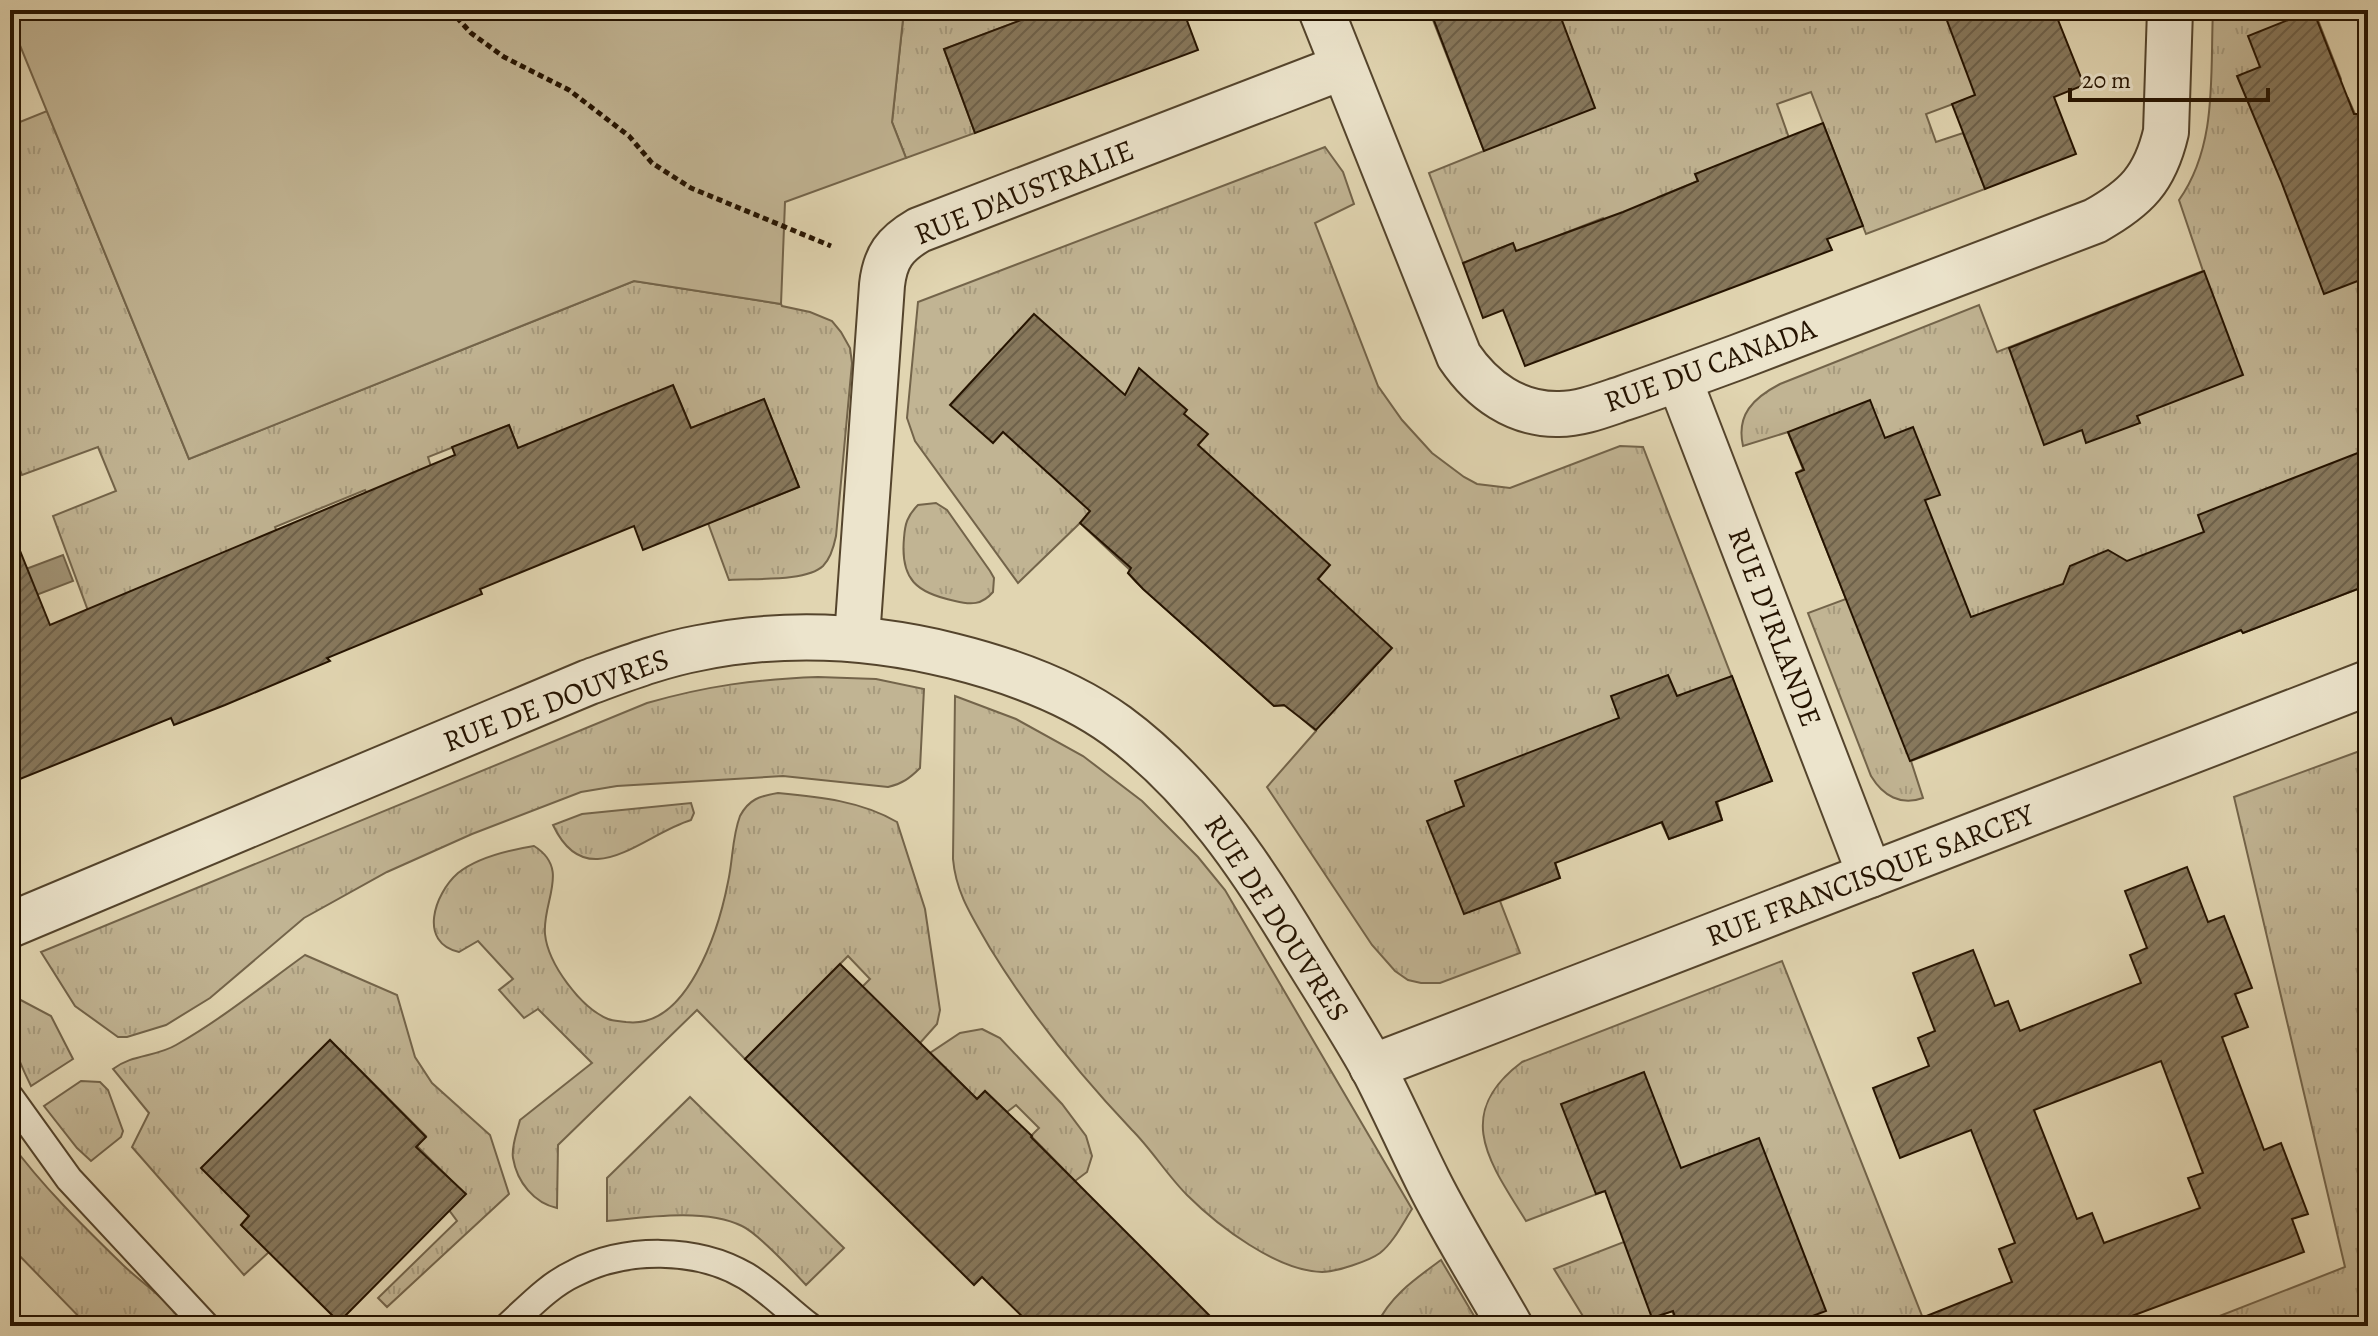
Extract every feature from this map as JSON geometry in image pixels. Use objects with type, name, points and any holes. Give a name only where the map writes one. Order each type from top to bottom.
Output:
[{"type":"street","name":"RUE DU CANADA","points":[[1321,10],[1450,338],[1471,373],[1491,392],[1531,411],[1559,414],[1604,404],[1679,379],[2095,221],[2117,208],[2146,182],[2162,148],[2166,132],[2170,10]]},
{"type":"street","name":"RUE D'AUSTRALIE","points":[[857,638],[884,267],[892,250],[919,230],[1343,67]]},
{"type":"street","name":"RUE D'IRLANDE","points":[[1679,379],[1870,875]]},
{"type":"street","name":"RUE DE DOUVRES","points":[[10,925],[589,682],[651,660],[699,647],[768,638],[857,638],[933,651],[1009,672],[1079,703],[1115,724],[1178,778],[1230,839],[1272,901],[1372,1067],[1429,1184],[1510,1326]]},
{"type":"street","name":"RUE FRANCISQUE SARCEY","points":[[1372,1067],[2368,683]]},
{"type":"lane","points":[[10,1097],[69,1179],[206,1326]]},
{"type":"lane","points":[[508,1326],[544,1293],[575,1272],[616,1258],[646,1255],[675,1255],[723,1265],[747,1277],[809,1326]]},
{"type":"path","points":[[450,10],[471,33],[504,57],[569,90],[629,136],[652,163],[691,188],[884,267]]},
{"type":"green space","points":[[10,10],[904,10],[892,122],[906,158],[785,202],[781,304],[634,281],[189,459],[10,21]]},
{"type":"green space","points":[[904,10],[1048,10],[944,49],[975,133],[906,158],[892,122]]},
{"type":"green space","points":[[1429,10],[1943,10],[2004,85],[1926,114],[1936,142],[1963,133],[1985,189],[1866,234],[1811,92],[1777,104],[1789,138],[1696,174],[1698,181],[1658,197],[1662,208],[1608,230],[1603,218],[1555,237],[1520,261],[1513,243],[1463,263],[1429,173],[1484,151]]},
{"type":"green space","points":[[2213,10],[2314,10],[2341,79],[2335,85],[2339,95],[2348,98],[2368,139],[2368,585],[2243,633],[2241,630],[1911,761],[1923,798],[1907,801],[1893,798],[1871,776],[1808,613],[1846,599],[1796,473],[1803,469],[1788,432],[1743,446],[1741,435],[1745,416],[1762,395],[1780,384],[1979,305],[1997,352],[2203,271],[2179,200],[2192,179],[2206,133],[2210,108]]},
{"type":"green space","points":[[47,111],[189,459],[634,281],[781,304],[832,321],[850,348],[852,363],[836,536],[828,559],[823,566],[805,575],[729,580],[708,523],[799,487],[764,399],[691,428],[673,386],[526,468],[509,425],[428,457],[433,473],[369,498],[365,490],[275,527],[294,574],[90,616],[53,516],[116,491],[98,447],[22,475],[10,445],[10,126]]},
{"type":"green space","points":[[1325,147],[1343,172],[1354,204],[1315,223],[1378,386],[1402,420],[1432,453],[1477,484],[1510,488],[1620,446],[1643,447],[1772,781],[1717,801],[1722,820],[1669,839],[1661,822],[1555,862],[1560,878],[1500,901],[1520,953],[1440,983],[1408,980],[1395,971],[1372,945],[1267,787],[1316,731],[1301,718],[1298,705],[1274,706],[1136,582],[1128,573],[1130,570],[1080,523],[1018,583],[915,441],[907,418],[918,302]]},
{"type":"green space","points":[[936,503],[947,510],[994,578],[993,592],[980,602],[961,602],[930,594],[908,574],[903,552],[907,520],[918,505]]},
{"type":"green space","points":[[818,677],[876,679],[924,689],[920,768],[906,780],[888,787],[783,776],[617,786],[581,792],[472,834],[387,872],[304,918],[210,998],[166,1025],[127,1037],[118,1037],[75,1006],[41,952],[647,703],[732,684]]},
{"type":"green space","points":[[955,696],[1016,719],[1083,756],[1142,801],[1198,857],[1225,890],[1412,1209],[1380,1253],[1361,1263],[1335,1270],[1305,1270],[1268,1255],[1231,1233],[1180,1187],[1039,1020],[990,948],[966,905],[955,872]]},
{"type":"green space","points":[[2368,748],[2368,1326],[2194,1326],[2345,1267],[2234,797]]},
{"type":"green space","points":[[778,793],[855,805],[897,822],[925,909],[940,1010],[937,1024],[920,1043],[862,987],[870,979],[848,956],[745,1059],[697,1010],[558,1145],[557,1208],[541,1201],[528,1190],[515,1167],[513,1149],[520,1120],[592,1063],[538,1009],[524,1018],[499,990],[513,979],[478,941],[459,952],[446,947],[438,939],[434,917],[442,893],[458,873],[484,858],[534,846],[545,855],[553,875],[545,934],[559,971],[587,1005],[608,1019],[626,1022],[648,1020],[667,1010],[683,993],[708,949],[724,902],[740,816],[756,799]]},
{"type":"green space","points":[[691,803],[694,813],[691,820],[635,847],[599,859],[582,857],[567,846],[553,825],[582,814]]},
{"type":"green space","points":[[305,955],[397,995],[415,1057],[432,1083],[490,1135],[509,1194],[387,1307],[378,1298],[457,1221],[449,1210],[465,1194],[417,1146],[426,1136],[330,1040],[202,1168],[249,1215],[241,1225],[269,1252],[244,1275],[132,1147],[149,1113],[113,1069],[168,1049],[193,1035]]},
{"type":"green space","points":[[1782,961],[1926,1326],[1678,1326],[1672,1311],[1629,1326],[1589,1326],[1554,1269],[1637,1237],[1618,1186],[1526,1221],[1490,1159],[1483,1120],[1488,1101],[1501,1081],[1522,1062]]},
{"type":"green space","points":[[15,997],[51,1016],[73,1059],[31,1086],[12,1032]]},
{"type":"green space","points":[[982,1029],[1000,1038],[1062,1104],[1086,1136],[1092,1156],[1087,1172],[1075,1181],[1031,1136],[1039,1128],[1016,1105],[1007,1112],[985,1091],[977,1099],[930,1053],[960,1033]]},
{"type":"green space","points":[[81,1081],[100,1082],[108,1090],[123,1131],[121,1137],[91,1161],[44,1106]]},
{"type":"green space","points":[[690,1097],[844,1248],[806,1285],[756,1236],[727,1220],[676,1215],[607,1221],[607,1178]]},
{"type":"green space","points":[[10,1142],[64,1206],[164,1301],[185,1326],[88,1326],[10,1246]]},
{"type":"green space","points":[[1441,1260],[1480,1326],[1376,1326],[1396,1297]]},
{"type":"shaded area","points":[[63,555],[73,581],[10,605],[10,575]]},
{"type":"building","points":[[1048,10],[1183,10],[1198,50],[975,133],[944,49]]},
{"type":"building","points":[[1430,10],[1558,10],[1595,108],[1484,151]]},
{"type":"building","points":[[1943,10],[2054,10],[2084,85],[2054,97],[2076,154],[1985,189],[1952,104],[1975,95]]},
{"type":"building","points":[[2313,10],[2354,114],[2358,114],[2368,139],[2368,277],[2324,294],[2237,76],[2260,67],[2248,36]]},
{"type":"building","points":[[1823,123],[1863,226],[1827,239],[1832,250],[1525,366],[1503,310],[1483,318],[1463,263],[1513,243],[1516,251],[1623,212],[1698,181],[1695,174]]},
{"type":"building","points":[[2204,271],[2243,375],[2137,416],[2140,423],[2086,443],[2082,430],[2044,445],[2009,348]]},
{"type":"building","points":[[1034,314],[1125,395],[1139,368],[1187,410],[1184,414],[1208,434],[1198,445],[1330,565],[1318,579],[1392,648],[1316,730],[1284,705],[1274,706],[1143,589],[1128,573],[1131,568],[1080,523],[1090,511],[1003,432],[993,443],[950,405]]},
{"type":"building","points":[[673,385],[691,428],[764,399],[799,487],[643,550],[634,526],[480,589],[482,594],[327,658],[330,661],[225,705],[174,725],[171,718],[10,783],[10,531],[50,625],[455,455],[452,447],[509,425],[518,448]]},
{"type":"building","points":[[1870,400],[1885,438],[1913,427],[1940,495],[1925,500],[1971,617],[2063,584],[2070,566],[2108,550],[2127,561],[2204,532],[2198,515],[2368,449],[2368,585],[2243,633],[2241,630],[1910,761],[1796,473],[1804,470],[1788,432]]},
{"type":"building","points":[[1668,675],[1677,696],[1732,676],[1772,781],[1716,802],[1722,820],[1669,839],[1662,822],[1555,863],[1560,878],[1464,914],[1427,821],[1464,806],[1455,781],[1619,718],[1611,696]]},
{"type":"building","points":[[2187,867],[2208,922],[2224,916],[2252,988],[2235,994],[2248,1027],[2222,1037],[2264,1150],[2281,1143],[2308,1214],[2292,1219],[2304,1252],[2105,1326],[1909,1326],[1909,1323],[2012,1282],[1999,1249],[2015,1243],[1971,1130],[1900,1158],[1873,1088],[1929,1066],[1918,1038],[1935,1031],[1913,973],[1973,950],[1995,1006],[2008,1001],[2020,1031],[2141,983],[2130,955],[2147,948],[2125,891]],"holes":[[[2161,1061],[2203,1173],[2188,1178],[2200,1208],[2104,1243],[2092,1213],[2077,1219],[2034,1110]]]},
{"type":"building","points":[[840,964],[977,1099],[985,1091],[1220,1326],[1032,1326],[982,1277],[974,1285],[745,1059]]},
{"type":"building","points":[[330,1040],[426,1137],[416,1147],[466,1194],[339,1322],[241,1225],[249,1216],[201,1168]]},
{"type":"building","points":[[1644,1072],[1681,1168],[1759,1138],[1826,1311],[1786,1326],[1678,1326],[1673,1311],[1652,1318],[1605,1191],[1596,1194],[1561,1104]]}]
